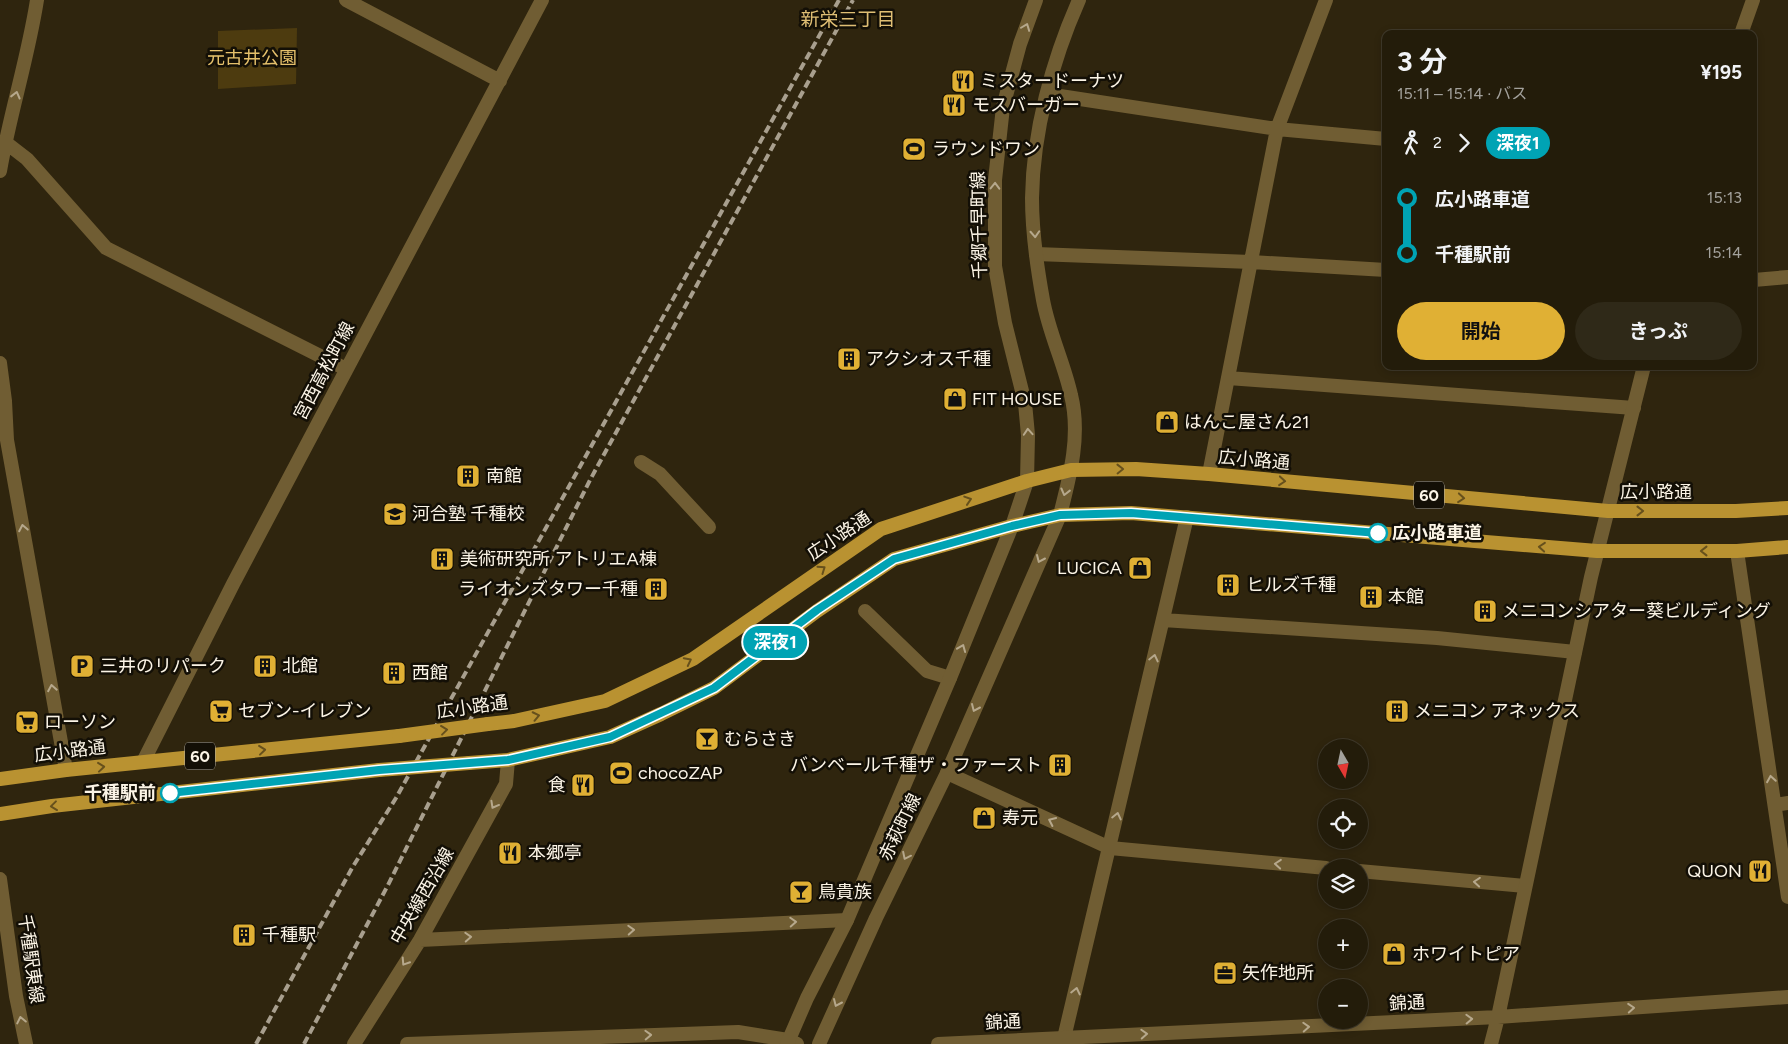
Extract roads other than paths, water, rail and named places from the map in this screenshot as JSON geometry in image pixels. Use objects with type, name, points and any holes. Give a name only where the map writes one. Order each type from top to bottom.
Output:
[{"type":"main road","name":"広小路通","points":[[0,779],[66,770],[399,736],[514,721],[605,701],[693,659],[881,529],[1027,481],[1071,470],[1136,469],[1209,474],[1608,511],[1736,511],[1788,508]]},
{"type":"main road","name":"60","points":[[0,814],[52,806],[379,770],[508,760],[610,737],[714,688],[817,610],[894,559],[1012,526],[1060,515],[1131,513],[1597,551],[1737,551],[1788,547]]},
{"type":"street","points":[[0,171],[2,142],[32,31],[37,0]]},
{"type":"street","points":[[346,0],[500,81]]},
{"type":"street","name":"宮西高松町線","points":[[144,762],[233,584],[542,0]]},
{"type":"street","name":"千郷千早町線","points":[[1012,526],[1027,481],[1028,435],[1025,403],[1004,324],[995,266],[995,180],[1003,107],[1020,44],[1036,0]]},
{"type":"street","points":[[1071,470],[1076,432],[1072,396],[1044,303],[1036,254],[1032,198],[1036,151],[1047,94],[1065,32],[1079,0]]},
{"type":"street","points":[[1209,474],[1277,129],[1326,0]]},
{"type":"street","points":[[1743,30],[1754,0]]},
{"type":"street","points":[[1047,94],[1277,129],[1382,139]]},
{"type":"street","points":[[2,142],[27,159],[106,248],[346,369]]},
{"type":"street","points":[[1036,254],[1251,262],[1382,270]]},
{"type":"street","points":[[1757,280],[1788,277]]},
{"type":"street","points":[[0,363],[5,401],[6,440],[66,770]]},
{"type":"street","points":[[1490,1044],[1498,1017],[1597,551],[1643,370]]},
{"type":"street","points":[[1228,378],[1634,408]]},
{"type":"street","points":[[641,462],[660,474],[709,527]]},
{"type":"street","name":"赤萩町線","points":[[819,1044],[876,918],[947,773],[1060,515],[1071,470]]},
{"type":"street","points":[[1064,1038],[1187,517]]},
{"type":"street","name":"赤萩町線","points":[[791,1043],[807,998],[847,920],[950,678],[1012,526]]},
{"type":"street","points":[[1737,551],[1782,804],[1788,897]]},
{"type":"street","points":[[865,610],[927,671],[950,678]]},
{"type":"street","points":[[1163,620],[1437,638],[1575,652]]},
{"type":"street","name":"中央線西沿線","points":[[354,1044],[420,940],[506,784],[508,760]]},
{"type":"street","points":[[947,773],[1110,848],[1318,867]]},
{"type":"street","points":[[1368,872],[1525,886]]},
{"type":"street","name":"千種駅東線","points":[[0,879],[16,996],[26,1044]]},
{"type":"street","points":[[420,940],[847,920]]},
{"type":"street","name":"錦通","points":[[938,1044],[1498,1017],[1788,997]]},
{"type":"street","points":[[407,1044],[738,1032],[791,1043]]},
{"type":"railway","points":[[256,1044],[352,868],[396,798],[839,0]]},
{"type":"railway","points":[[304,1044],[388,885],[590,480],[853,0]]},
{"type":"place","name":"ミスタードーナツ","points":[[963,81]]},
{"type":"place","name":"モスバーガー","points":[[954,105]]},
{"type":"place","name":"ラウンドワン","points":[[914,149]]},
{"type":"place","name":"アクシオス千種","points":[[849,359]]},
{"type":"place","name":"FIT HOUSE","points":[[955,399]]},
{"type":"place","name":"はんこ屋さん21","points":[[1167,422]]},
{"type":"place","name":"南館","points":[[468,476]]},
{"type":"place","name":"河合塾 千種校","points":[[395,514]]},
{"type":"place","name":"広小路車道","points":[[1378,533]]},
{"type":"place","name":"美術研究所 アトリエA棟","points":[[442,559]]},
{"type":"place","name":"LUCICA","points":[[1140,568]]},
{"type":"place","name":"ヒルズ千種","points":[[1228,585]]},
{"type":"place","name":"ライオンズタワー千種","points":[[656,589]]},
{"type":"place","name":"本館","points":[[1371,597]]},
{"type":"place","name":"メニコンシアター葵ビルディング","points":[[1485,611]]},
{"type":"place","name":"三井のリパーク","points":[[82,666]]},
{"type":"place","name":"北館","points":[[265,666]]},
{"type":"place","name":"西館","points":[[394,673]]},
{"type":"place","name":"セブン-イレブン","points":[[221,711]]},
{"type":"place","name":"メニコン アネックス","points":[[1397,711]]},
{"type":"place","name":"ローソン","points":[[27,722]]},
{"type":"place","name":"むらさき","points":[[707,739]]},
{"type":"place","name":"バンベール千種ザ・ファースト","points":[[1060,765]]},
{"type":"place","name":"chocoZAP","points":[[621,773]]},
{"type":"place","name":"食","points":[[583,785]]},
{"type":"place","name":"千種駅前","points":[[170,793]]},
{"type":"place","name":"寿元","points":[[984,818]]},
{"type":"place","name":"本郷亭","points":[[510,853]]},
{"type":"place","name":"QUON","points":[[1760,871]]},
{"type":"place","name":"鳥貴族","points":[[801,892]]},
{"type":"place","name":"千種駅","points":[[244,935]]},
{"type":"place","name":"ホワイトピア","points":[[1394,954]]},
{"type":"place","name":"矢作地所","points":[[1225,973]]},
{"type":"district","name":"新栄三丁目","points":[[848,19]]},
{"type":"park label","name":"元古井公園","points":[[252,58]]}]
